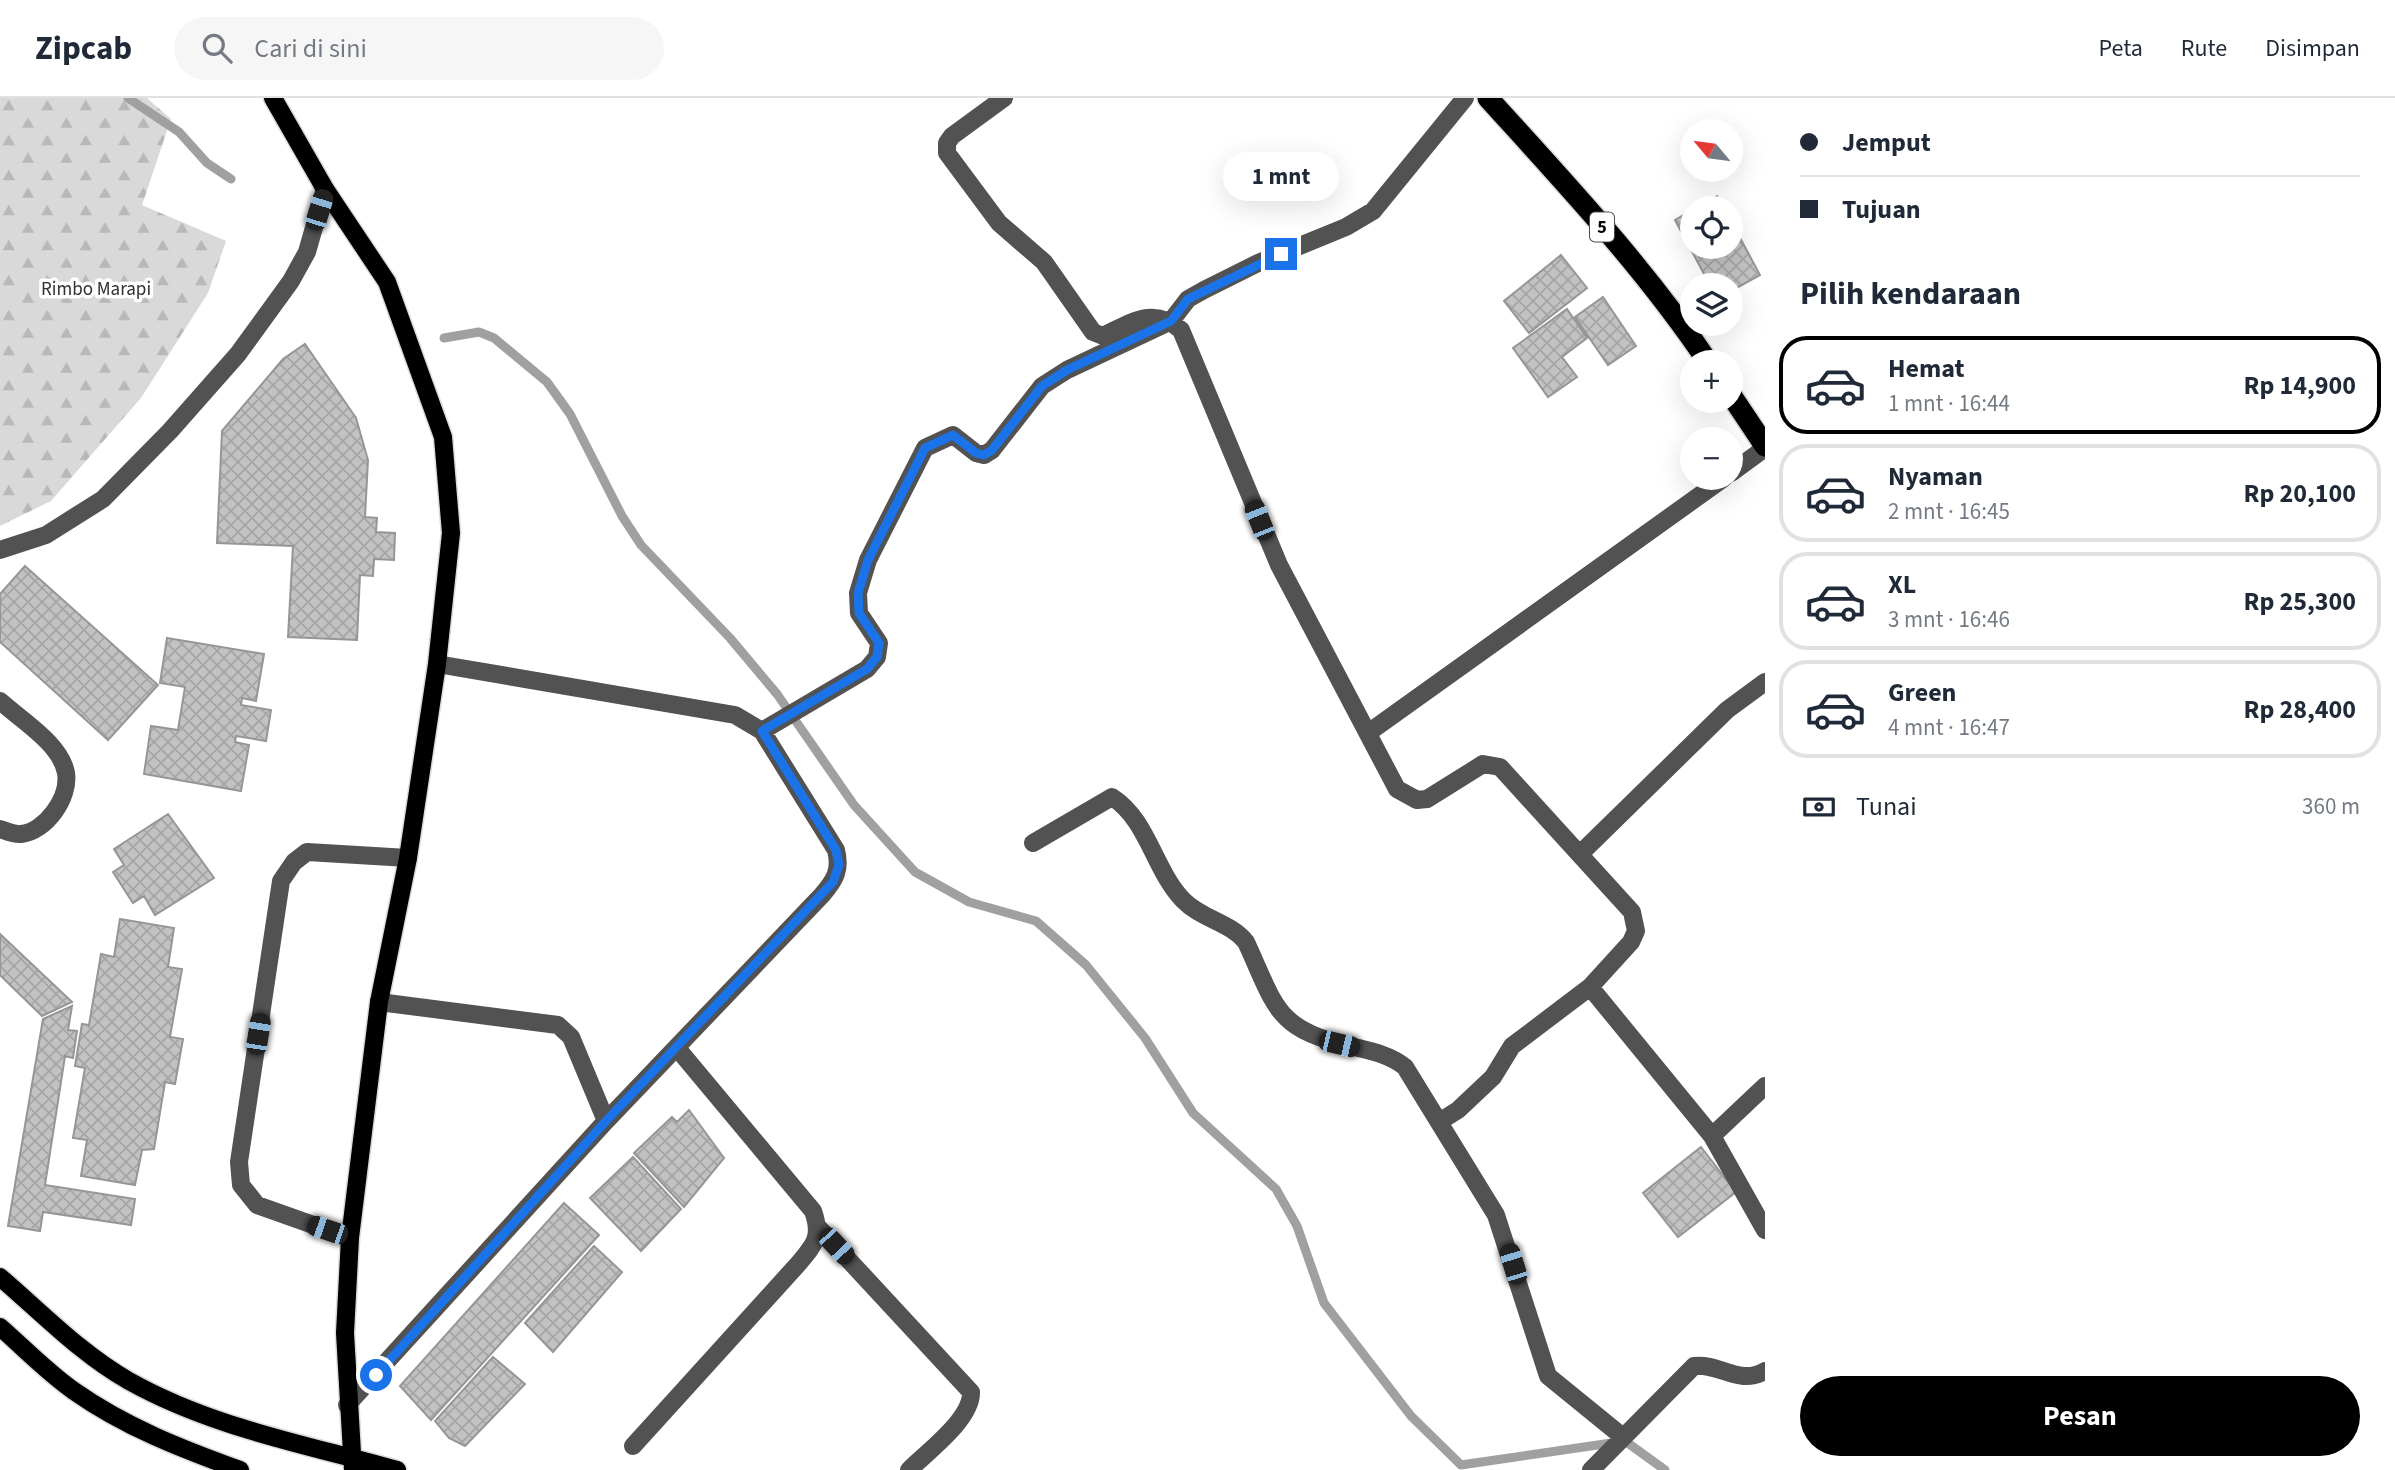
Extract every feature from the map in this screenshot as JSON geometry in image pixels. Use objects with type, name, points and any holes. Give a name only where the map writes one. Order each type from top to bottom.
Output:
[{"type":"highway","name":"5","points":[[1488,98],[1586,206],[1683,324],[1700,350]]},
{"type":"highway","points":[[1743,413],[1765,447]]},
{"type":"main road","points":[[272,98],[326,189],[387,282],[443,436],[451,533],[437,664],[408,858],[379,1002],[350,1238],[345,1333],[347,1405],[353,1464]]},
{"type":"main road","points":[[0,1277],[95,1358],[128,1380],[188,1409],[254,1434],[353,1464],[396,1470]]},
{"type":"main road","points":[[0,1327],[72,1390],[109,1414],[173,1445],[240,1470]]},
{"type":"street","points":[[1004,98],[951,136],[947,143],[947,153],[999,223],[1044,262],[1093,332],[1103,335],[1147,315],[1171,321],[1181,330],[1279,565],[1398,789],[1408,797],[1427,799],[1483,764],[1500,767],[1632,912],[1636,931],[1632,942],[1590,987],[1513,1046],[1493,1077],[1458,1110],[1439,1122]]},
{"type":"street","points":[[762,731],[867,669],[877,657],[879,643],[859,613],[858,593],[868,560],[925,448],[953,435],[976,453],[984,455],[992,450],[1042,386],[1067,370],[1171,321],[1188,299],[1258,263],[1346,227],[1373,211],[1465,98]]},
{"type":"street","points":[[0,550],[46,535],[103,499],[170,431],[238,354],[291,281],[307,252],[326,189]]},
{"type":"street","points":[[1743,464],[1765,447]]},
{"type":"street","points":[[1368,733],[1707,490]]},
{"type":"street","points":[[347,1405],[606,1121],[822,895],[833,882],[839,865],[836,850],[762,731],[735,715],[437,664]]},
{"type":"street","points":[[1581,853],[1727,710],[1765,681]]},
{"type":"street","points":[[0,701],[52,748],[66,773],[63,797],[40,829],[19,835],[0,829]]},
{"type":"street","points":[[1033,843],[1104,799],[1112,797],[1128,808],[1183,901],[1238,933],[1246,942],[1277,1008],[1286,1021],[1315,1038],[1396,1059],[1405,1067],[1496,1215],[1548,1376],[1623,1437]]},
{"type":"street","points":[[350,1238],[257,1205],[241,1185],[239,1162],[281,881],[294,862],[307,852],[408,858]]},
{"type":"street","points":[[1590,987],[1713,1136],[1765,1230]]},
{"type":"street","points":[[379,1002],[558,1025],[571,1037],[606,1121]]},
{"type":"street","points":[[677,1048],[813,1211],[819,1228],[971,1392],[972,1405],[963,1417],[909,1470]]},
{"type":"street","points":[[1713,1136],[1765,1086]]},
{"type":"street","points":[[633,1446],[813,1247],[819,1228]]},
{"type":"street","points":[[1591,1470],[1694,1366],[1702,1365],[1745,1378],[1765,1371]]},
{"type":"green space","name":"Rimbo Marapi","points":[[0,98],[147,98],[171,119],[142,205],[226,241],[208,293],[141,398],[51,501],[0,526]]},
{"type":"building","points":[[1743,243],[1760,275],[1743,284],[1743,273],[1704,273],[1696,259],[1743,259]]},
{"type":"building","points":[[1561,255],[1587,288],[1529,333],[1504,301]]},
{"type":"building","points":[[1603,297],[1636,346],[1608,365],[1575,317]]},
{"type":"building","points":[[1567,309],[1587,338],[1562,357],[1577,377],[1548,397],[1513,348]]},
{"type":"building","points":[[305,344],[356,418],[368,460],[365,517],[377,518],[376,532],[395,533],[394,560],[374,559],[373,576],[360,575],[357,640],[288,637],[293,546],[217,543],[222,431],[283,359]]},
{"type":"building","points":[[25,566],[158,685],[108,740],[0,642],[0,594]]},
{"type":"building","points":[[167,638],[264,654],[256,701],[242,698],[241,705],[271,710],[266,741],[236,736],[235,742],[249,745],[241,791],[144,774],[151,726],[178,730],[185,687],[160,683]]},
{"type":"building","points":[[168,814],[214,878],[155,915],[144,896],[133,903],[113,872],[124,865],[114,849]]},
{"type":"building","points":[[120,919],[174,928],[168,967],[182,969],[170,1037],[183,1039],[175,1084],[165,1082],[154,1149],[142,1150],[135,1185],[81,1176],[87,1140],[73,1138],[85,1068],[75,1066],[82,1024],[89,1025],[101,954],[114,957]]},
{"type":"building","points":[[0,934],[72,1002],[42,1016],[0,975]]},
{"type":"building","points":[[72,1006],[68,1030],[77,1031],[73,1058],[65,1056],[45,1185],[135,1199],[131,1225],[43,1212],[40,1231],[8,1226],[43,1019]]},
{"type":"building","points":[[689,1110],[724,1158],[684,1207],[634,1153],[672,1117],[677,1122]]},
{"type":"building","points":[[1701,1147],[1736,1192],[1678,1237],[1643,1193]]},
{"type":"building","points":[[633,1157],[681,1209],[641,1251],[590,1198]]},
{"type":"building","points":[[564,1203],[599,1235],[431,1420],[400,1386]]},
{"type":"building","points":[[594,1246],[622,1272],[553,1352],[525,1323]]},
{"type":"building","points":[[493,1357],[525,1384],[465,1446],[449,1438],[435,1421]]},
{"type":"waterway","points":[[128,98],[179,132],[207,163],[231,179]]},
{"type":"waterway","points":[[444,338],[479,332],[494,338],[547,382],[570,414],[622,516],[641,545],[730,638],[777,694],[854,805],[915,872],[969,902],[1036,921],[1086,965],[1145,1038],[1193,1113],[1276,1189],[1297,1226],[1324,1303],[1411,1416],[1461,1465],[1625,1441],[1665,1470]]},
{"type":"route","points":[[376,1375],[606,1121],[833,882],[839,865],[836,850],[762,731],[867,669],[877,657],[879,643],[859,613],[858,593],[868,560],[925,448],[939,439],[953,435],[976,453],[984,455],[992,450],[1042,386],[1067,370],[1171,321],[1188,299],[1281,254]]}]
